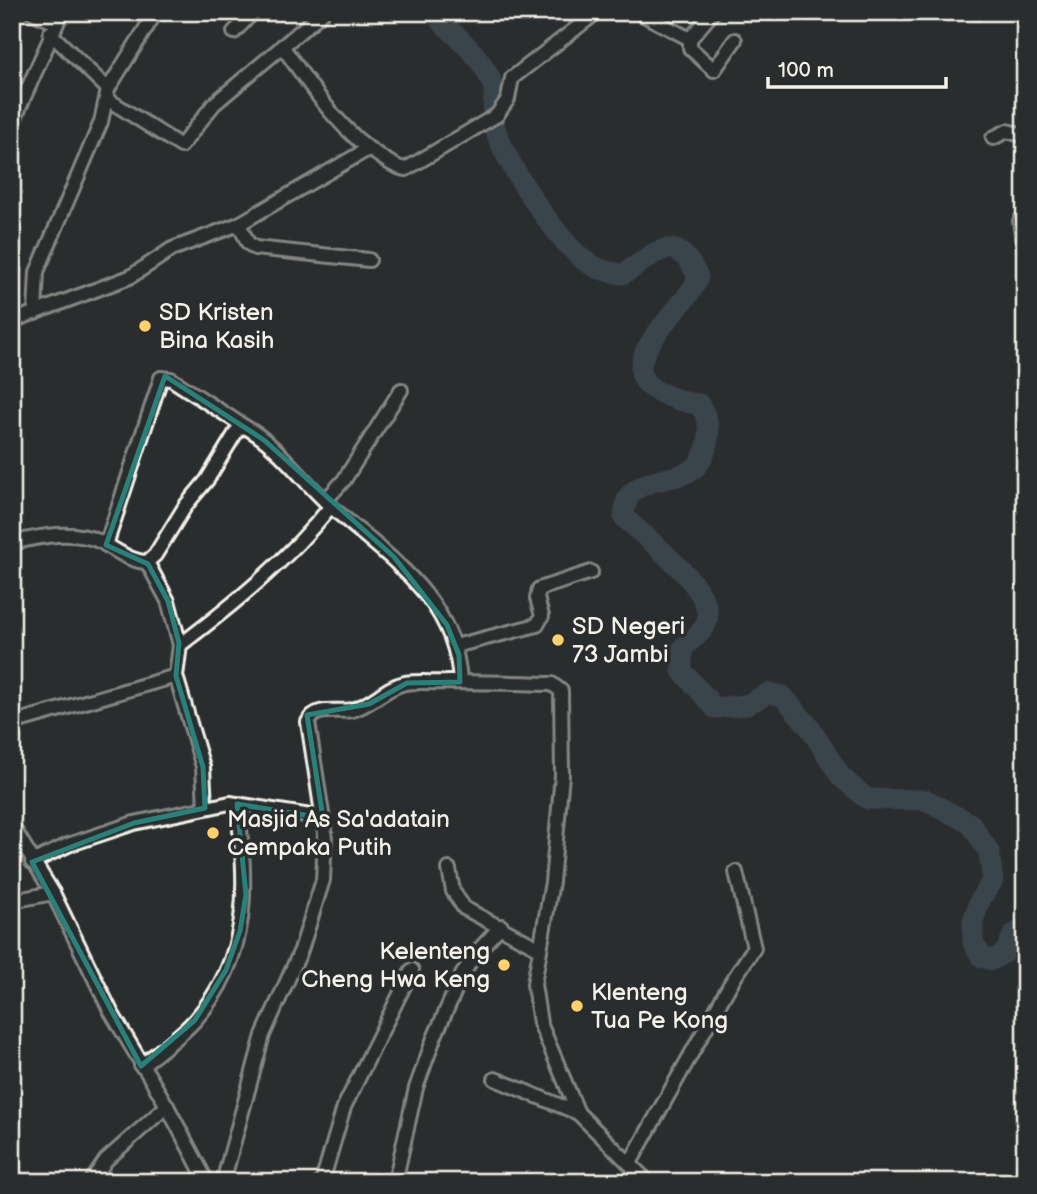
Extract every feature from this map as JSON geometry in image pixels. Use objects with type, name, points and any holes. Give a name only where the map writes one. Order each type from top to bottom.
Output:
[{"type":"street","points":[[32,12],[56,23],[107,94],[181,146],[214,104],[322,13]]},
{"type":"street","points":[[35,313],[37,272],[101,122],[107,94],[156,12]]},
{"type":"street","points":[[234,32],[253,12]]},
{"type":"street","points":[[282,46],[324,105],[368,149],[402,169],[497,115],[508,99],[512,78],[597,12]]},
{"type":"street","points":[[638,12],[690,40]]},
{"type":"street","points":[[713,12],[690,40],[690,48],[714,70],[735,40]]},
{"type":"street","points":[[12,124],[56,23]]},
{"type":"street","points":[[993,138],[1007,131],[1025,136]]},
{"type":"street","points":[[12,321],[130,277],[172,249],[239,224],[368,149]]},
{"type":"street","points":[[1020,221],[1025,253]]},
{"type":"street","points":[[239,224],[248,243],[255,247],[369,260]]},
{"type":"street","points":[[106,545],[162,378],[171,379],[264,440],[328,503],[394,557],[447,625],[455,646],[460,682]]},
{"type":"street","points":[[180,645],[228,609],[314,527],[401,390]]},
{"type":"street","points":[[12,542],[62,534],[97,540],[136,561],[147,562],[155,555],[186,505],[207,480],[238,429],[245,427]]},
{"type":"street","points":[[147,562],[168,601],[180,645],[176,676],[203,767],[205,808]]},
{"type":"street","points":[[455,646],[537,625],[542,616],[537,598],[539,589],[591,572]]},
{"type":"street","points":[[12,723],[176,676]]},
{"type":"street","points":[[223,1182],[263,1034],[301,950],[323,880],[326,856],[323,818],[308,722],[310,717],[322,711],[350,710],[369,704],[394,687],[407,683],[552,684],[561,691],[562,775],[552,882],[534,984],[540,1023],[578,1113]]},
{"type":"street","points":[[32,862],[68,845],[134,823],[205,808],[237,804],[323,818]]},
{"type":"street","points":[[141,1066],[195,1020],[226,970],[246,895],[237,804]]},
{"type":"street","points":[[12,826],[53,893],[141,1066],[167,1106],[207,1182]]},
{"type":"street","points":[[449,869],[453,891],[464,908],[540,949]]},
{"type":"street","points":[[630,1163],[731,983],[754,948],[736,872]]},
{"type":"street","points":[[12,901],[53,893]]},
{"type":"street","points":[[395,1182],[416,1088],[435,1038],[462,975],[475,954],[501,926]]},
{"type":"street","points":[[322,1182],[344,1107],[412,970]]},
{"type":"street","points":[[495,1079],[578,1113],[648,1182]]},
{"type":"street","points":[[91,1182],[106,1160],[167,1106]]},
{"type":"highlighted area","points":[[165,376],[264,440],[394,557],[447,625],[459,655],[460,682],[407,683],[369,704],[307,715],[323,818],[237,804],[246,895],[240,931],[226,970],[195,1020],[141,1066],[32,862],[134,823],[205,808],[203,767],[176,676],[179,643],[168,601],[148,564],[106,545]]},
{"type":"waterway","points":[[433,12],[475,55],[488,74],[494,90],[493,114],[498,138],[531,196],[572,249],[593,266],[623,274],[654,254],[672,249],[681,252],[698,277],[692,290],[654,337],[645,353],[641,369],[646,383],[663,394],[699,404],[708,423],[707,445],[695,468],[675,477],[643,485],[630,494],[624,517],[678,567],[702,598],[707,612],[705,626],[682,649],[682,671],[715,708],[746,705],[769,693],[783,696],[810,728],[841,777],[867,799],[926,800],[971,824],[989,852],[993,880],[980,900],[973,921],[973,943],[982,957],[992,960],[1006,952],[1013,935],[1025,928]]},
{"type":"place","name":"SD Kristen Bina Kasih","points":[[145,326]]},
{"type":"place","name":"SD Negeri 73 Jambi","points":[[558,640]]},
{"type":"place","name":"Masjid As Sa'adatain Cempaka Putih","points":[[213,833]]},
{"type":"place","name":"Kelenteng Cheng Hwa Keng","points":[[504,965]]},
{"type":"place","name":"Klenteng Tua Pe Kong","points":[[577,1006]]}]
